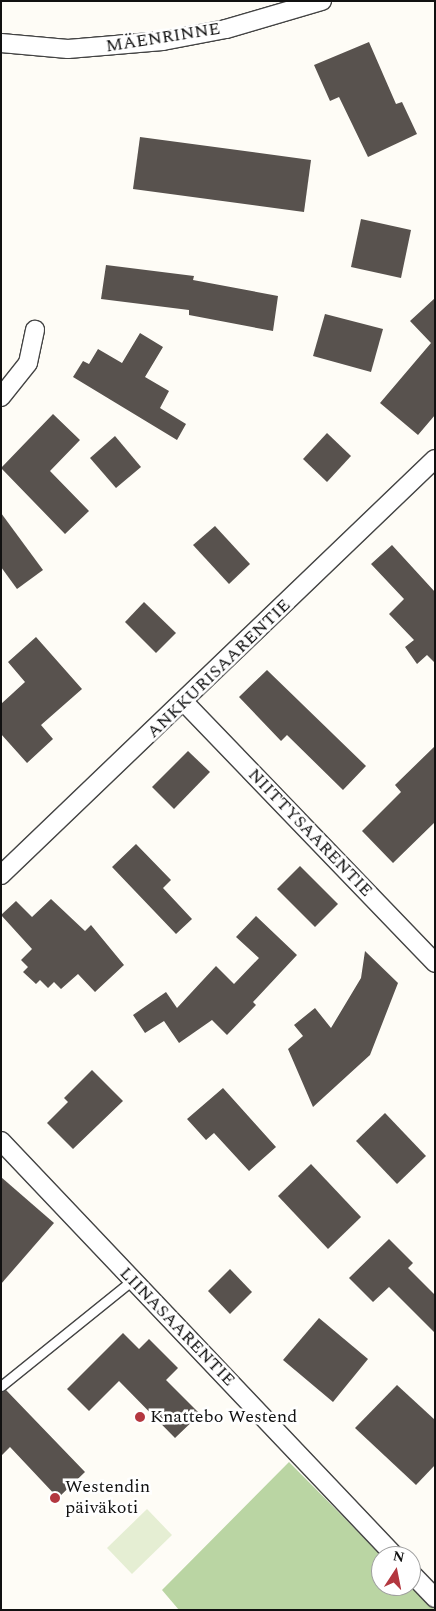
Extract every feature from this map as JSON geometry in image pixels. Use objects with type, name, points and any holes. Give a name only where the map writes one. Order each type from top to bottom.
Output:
[{"type":"street","name":"MÄENRINNE","points":[[1,43],[100,48],[163,41],[226,29],[322,1]]},
{"type":"street","points":[[1,397],[28,364],[35,330]]},
{"type":"street","name":"ANKKURISAARENTIE","points":[[1,875],[185,703],[435,459]]},
{"type":"street","name":"NIITTYSAARENTIE","points":[[185,703],[435,963]]},
{"type":"street","name":"LIINASAARENTIE","points":[[1,1141],[131,1281],[386,1546]]},
{"type":"street","points":[[421,1583],[435,1598]]},
{"type":"lane","points":[[1,1386],[131,1281]]},
{"type":"green space","points":[[289,1462],[372,1546],[371,1596],[421,1596],[435,1610],[179,1610],[162,1590]]},
{"type":"green space","points":[[147,1509],[172,1535],[132,1574],[107,1548]]},
{"type":"building","points":[[369,42],[396,104],[402,102],[417,134],[368,157],[339,97],[330,101],[314,65]]},
{"type":"building","points":[[140,137],[311,160],[304,212],[133,189]]},
{"type":"building","points":[[361,219],[411,230],[401,278],[351,267]]},
{"type":"building","points":[[106,265],[194,276],[193,280],[278,296],[273,331],[189,315],[189,310],[101,299]]},
{"type":"building","points":[[435,298],[435,415],[418,435],[380,403],[431,343],[410,321]]},
{"type":"building","points":[[325,314],[383,329],[371,372],[313,356]]},
{"type":"building","points":[[140,333],[163,347],[145,377],[169,391],[160,408],[186,424],[177,440],[73,377],[83,361],[89,364],[98,349],[122,363]]},
{"type":"building","points":[[53,414],[80,440],[50,471],[89,511],[65,534],[1,468]]},
{"type":"building","points":[[327,433],[351,456],[327,482],[303,459]]},
{"type":"building","points":[[115,436],[141,467],[116,488],[90,458]]},
{"type":"building","points":[[1,513],[43,570],[17,589],[1,567]]},
{"type":"building","points":[[215,526],[250,564],[229,584],[193,545]]},
{"type":"building","points":[[392,545],[435,592],[435,663],[427,655],[417,664],[405,647],[414,640],[389,614],[404,599],[371,564]]},
{"type":"building","points":[[144,602],[176,633],[156,653],[125,622]]},
{"type":"building","points":[[36,637],[82,689],[41,725],[53,739],[27,763],[1,734],[1,704],[25,682],[8,662]]},
{"type":"building","points":[[267,670],[366,766],[343,790],[287,735],[281,741],[239,697]]},
{"type":"building","points":[[435,746],[435,822],[393,863],[362,831],[401,792],[395,785]]},
{"type":"building","points":[[188,751],[210,772],[174,809],[152,787]]},
{"type":"building","points":[[136,844],[171,880],[163,888],[192,919],[176,934],[112,867]]},
{"type":"building","points":[[300,866],[338,904],[315,927],[277,889]]},
{"type":"building","points":[[51,899],[85,931],[91,925],[124,965],[95,992],[78,974],[61,989],[54,982],[48,988],[40,980],[36,984],[23,972],[28,967],[21,960],[32,949],[1,915],[16,901],[32,917]]},
{"type":"building","points":[[256,916],[297,955],[253,1002],[256,1005],[227,1035],[212,1020],[179,1043],[164,1021],[145,1033],[133,1015],[166,992],[177,1008],[216,966],[234,984],[259,958],[236,937]]},
{"type":"building","points":[[365,951],[398,983],[370,1055],[313,1107],[288,1049],[303,1036],[294,1025],[315,1008],[331,1028],[361,978]]},
{"type":"building","points":[[92,1070],[123,1101],[73,1149],[47,1123],[68,1102],[64,1098]]},
{"type":"building","points":[[223,1088],[276,1147],[249,1171],[214,1133],[206,1140],[187,1119]]},
{"type":"building","points":[[385,1113],[426,1156],[397,1184],[356,1141]]},
{"type":"building","points":[[311,1164],[361,1217],[328,1249],[278,1196]]},
{"type":"building","points":[[1,1177],[54,1223],[1,1284]]},
{"type":"building","points":[[389,1239],[413,1263],[408,1268],[435,1295],[435,1333],[389,1287],[373,1302],[349,1278]]},
{"type":"building","points":[[230,1269],[252,1292],[230,1314],[208,1291]]},
{"type":"building","points":[[319,1318],[368,1359],[333,1402],[283,1360]]},
{"type":"building","points":[[123,1333],[139,1349],[149,1339],[178,1368],[166,1380],[200,1414],[175,1438],[119,1381],[89,1411],[67,1389]]},
{"type":"building","points":[[397,1385],[435,1420],[435,1465],[416,1485],[355,1428]]},
{"type":"building","points":[[6,1390],[85,1472],[58,1498],[10,1447],[1,1456],[1,1392]]},
{"type":"place","name":"Knattebo Westend","points":[[140,1417]]},
{"type":"place","name":"Westendin päiväkoti","points":[[55,1498]]}]
